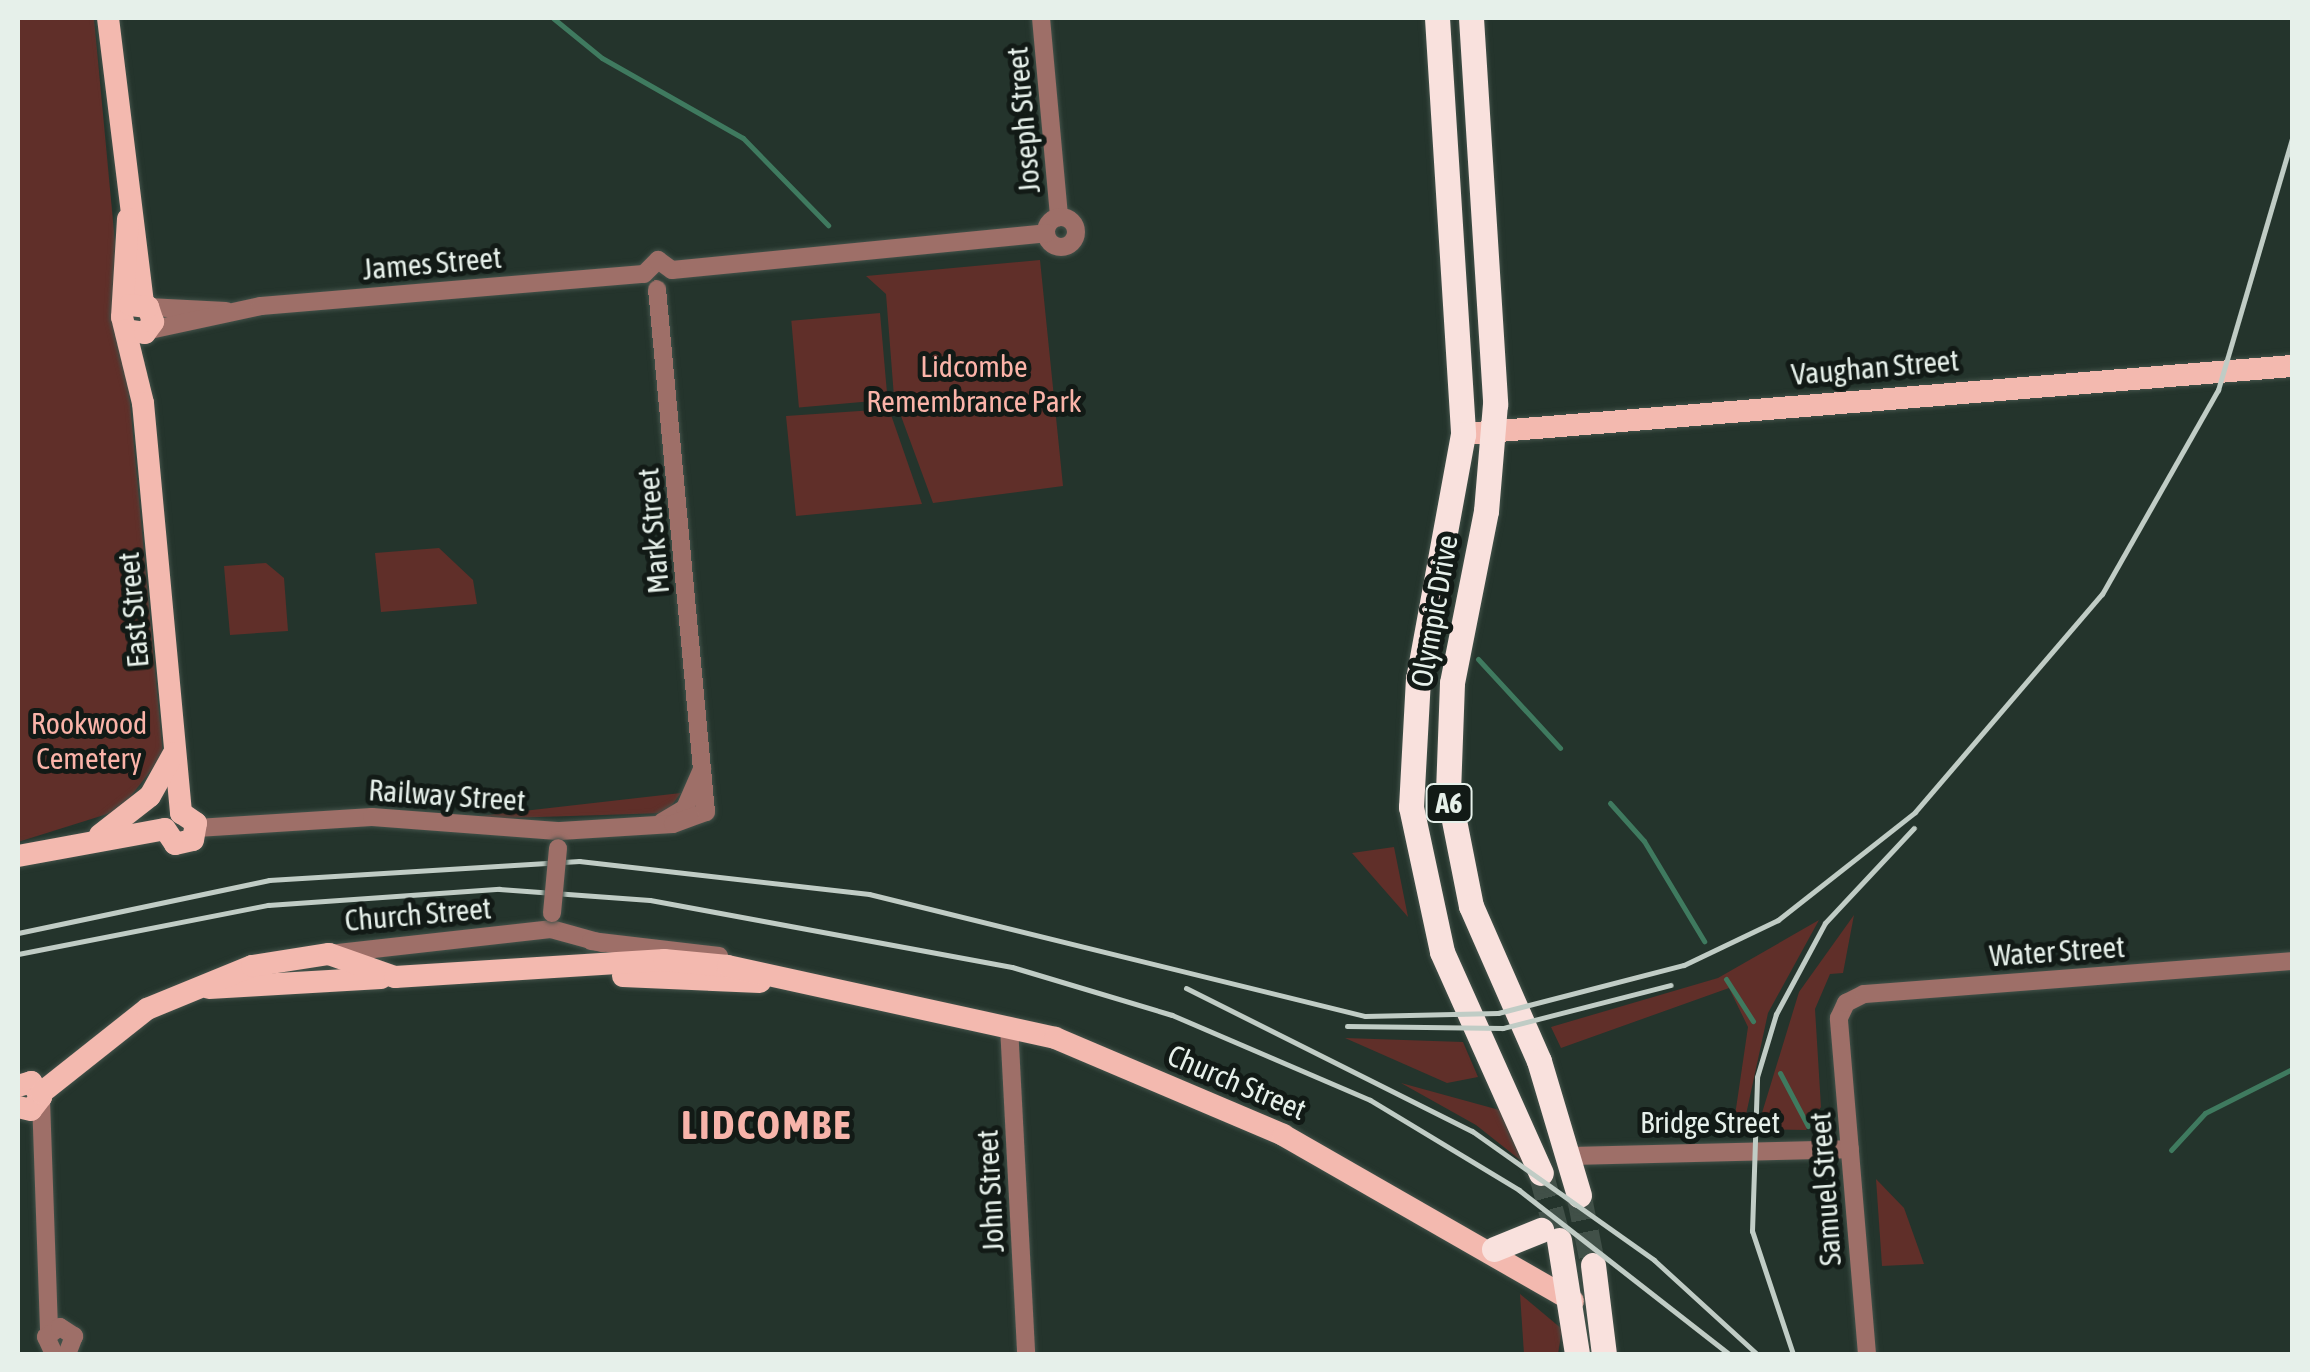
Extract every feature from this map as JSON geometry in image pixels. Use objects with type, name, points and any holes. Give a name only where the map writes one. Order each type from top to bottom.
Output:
[{"type":"highway","name":"Olympic Drive","points":[[1437,18],[1463,434],[1413,709],[1410,808],[1442,952],[1541,1173]]},
{"type":"highway","name":"Olympic Drive","points":[[1471,18],[1494,432],[1452,683],[1448,790],[1471,906],[1570,1156],[1579,1195]]},
{"type":"highway","points":[[1440,55],[1474,52]]},
{"type":"highway","points":[[1494,1249],[1550,1235],[1574,1301],[1577,1352]]},
{"type":"highway","points":[[1593,1266],[1604,1324],[1604,1354]]},
{"type":"highway","name":"Church Street","points":[[1574,1301],[1604,1324]]},
{"type":"highway","points":[[1577,1352],[1604,1324]]},
{"type":"main road","name":"East Street","points":[[108,18],[139,319],[181,824]]},
{"type":"main road","name":"Vaughan Street","points":[[1463,434],[2292,366]]},
{"type":"main road","points":[[74,845],[140,807],[174,750]]},
{"type":"main road","name":"Railway Street","points":[[18,856],[181,824]]},
{"type":"main road","name":"Church Street","points":[[25,1099],[71,1062],[189,991],[240,969],[329,954],[395,977],[653,962]]},
{"type":"main road","points":[[217,988],[353,962]]},
{"type":"main road","points":[[653,962],[782,982]]},
{"type":"main road","points":[[653,962],[810,982]]},
{"type":"main road","points":[[524,972],[810,982]]},
{"type":"main road","points":[[189,991],[395,977]]},
{"type":"main road","name":"Church Street","points":[[810,982],[1010,1026],[1283,1135],[1494,1249],[1574,1301]]},
{"type":"street","name":"Joseph Street","points":[[1041,18],[1059,217],[1074,226],[1073,240],[1056,246],[1046,233]]},
{"type":"street","points":[[644,274],[657,288],[672,270],[1046,233],[1059,217]]},
{"type":"street","name":"James Street","points":[[139,319],[644,274],[658,260],[672,270]]},
{"type":"street","name":"Mark Street","points":[[657,288],[703,782]]},
{"type":"street","points":[[644,827],[682,811],[703,782]]},
{"type":"street","name":"Railway Street","points":[[181,824],[372,817],[559,840],[693,821],[706,812],[703,782]]},
{"type":"street","points":[[551,921],[559,840]]},
{"type":"street","name":"Church Street","points":[[329,954],[441,945],[551,921],[590,941],[653,962]]},
{"type":"street","points":[[590,941],[678,948],[810,982]]},
{"type":"street","points":[[353,962],[441,945]]},
{"type":"street","name":"Water Street","points":[[1838,1018],[1864,994],[2292,961]]},
{"type":"street","name":"Samuel Street","points":[[1838,1018],[1867,1354]]},
{"type":"street","name":"John Street","points":[[1010,1026],[1026,1354]]},
{"type":"street","points":[[25,1099],[40,1147],[58,1331],[52,1354]]},
{"type":"street","name":"Bridge Street","points":[[1570,1156],[1850,1149]]},
{"type":"street","points":[[58,1331],[75,1341],[67,1354]]},
{"type":"green space","name":"Rookwood Cemetery","points":[[18,18],[94,18],[163,755],[120,810],[18,842]]},
{"type":"green space","name":"Lidcombe Remembrance Park","points":[[1040,260],[1063,486],[933,503],[894,397],[886,294],[866,276]]},
{"type":"green space","points":[[880,313],[888,400],[799,407],[791,321]]},
{"type":"green space","points":[[889,409],[922,504],[796,516],[786,416]]},
{"type":"green space","points":[[439,548],[473,580],[477,604],[381,612],[375,553]]},
{"type":"green space","points":[[266,563],[284,578],[288,631],[230,635],[224,566]]},
{"type":"green space","points":[[681,793],[666,813],[480,819],[480,816]]},
{"type":"green space","points":[[1394,847],[1408,917],[1352,853]]},
{"type":"green space","points":[[1854,915],[1843,973],[1830,974],[1815,1009],[1821,1107],[1806,1130],[1733,1129],[1748,1027],[1729,988],[1561,1048],[1551,1027],[1718,978],[1819,920],[1768,1013],[1744,1124],[1758,1126],[1799,992]]},
{"type":"green space","points":[[1345,1038],[1463,1042],[1478,1077],[1447,1083]]},
{"type":"green space","points":[[1401,1083],[1503,1111],[1524,1163],[1476,1125]]},
{"type":"green space","points":[[1876,1179],[1904,1208],[1924,1264],[1882,1266]]},
{"type":"green space","points":[[1520,1294],[1562,1329],[1558,1354],[1524,1354]]},
{"type":"waterway","points":[[553,18],[602,58],[743,138],[828,225]]},
{"type":"waterway","points":[[1478,659],[1560,748]]},
{"type":"waterway","points":[[1610,803],[1644,841],[1704,941]]},
{"type":"waterway","points":[[1726,979],[1753,1021]]},
{"type":"waterway","points":[[2171,1150],[2205,1113],[2292,1069]]},
{"type":"waterway","points":[[1780,1073],[1808,1126]]},
{"type":"tunnel","points":[[1541,1173],[1559,1240]]},
{"type":"tunnel","points":[[1579,1195],[1593,1265]]},
{"type":"railway","points":[[18,933],[269,880],[579,861],[869,894],[1365,1016],[1498,1013],[1684,965],[1778,920],[1915,812],[2102,594],[2218,390],[2292,138]]},
{"type":"railway","points":[[1793,1354],[1752,1231],[1757,1077],[1776,1014],[1825,923],[1914,828]]},
{"type":"railway","points":[[18,954],[268,905],[499,889],[650,900],[1012,967],[1172,1015],[1370,1100],[1519,1190],[1729,1354]]},
{"type":"railway","points":[[1347,1026],[1503,1028],[1671,985]]},
{"type":"railway","points":[[1186,988],[1472,1131],[1654,1260],[1757,1354]]},
{"type":"district","name":"LIDCOMBE","points":[[767,1125]]}]
